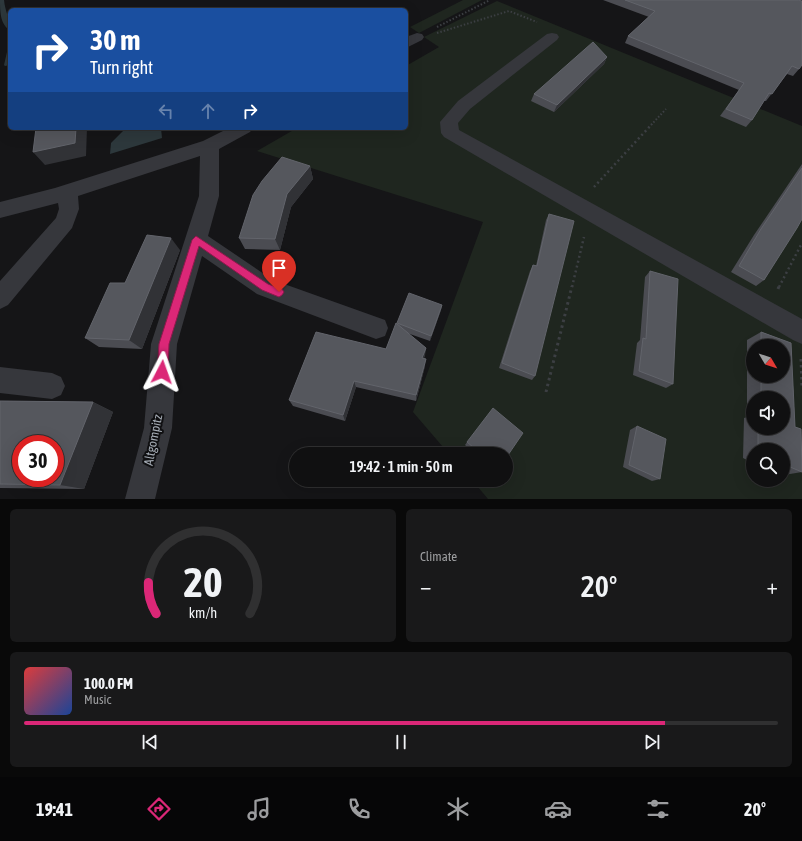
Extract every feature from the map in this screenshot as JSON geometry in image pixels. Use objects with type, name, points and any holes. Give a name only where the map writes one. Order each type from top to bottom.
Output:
[{"type":"street","points":[[552,37],[464,105],[449,122],[450,133],[802,332]]},
{"type":"street","points":[[0,210],[68,192],[210,146],[240,130]]},
{"type":"street","name":"Altgompitz","points":[[140,499],[158,428],[164,344],[209,196],[210,146]]},
{"type":"street","points":[[0,298],[65,222],[69,209],[68,192]]},
{"type":"street","points":[[196,240],[265,287],[376,328]]},
{"type":"street","points":[[0,380],[52,386]]},
{"type":"path","points":[[412,40],[490,0]]},
{"type":"path","points":[[412,40],[509,11],[550,26],[552,37]]},
{"type":"path","points":[[546,392],[584,208],[666,109]]},
{"type":"path","points":[[766,311],[802,243]]},
{"type":"shaded area","points":[[463,0],[482,0],[419,33],[410,27]]},
{"type":"shaded area","points":[[497,1],[802,126],[802,499],[488,499],[478,487],[513,487],[513,447],[443,447],[413,412],[483,222],[257,151],[294,130],[408,130],[408,65],[439,47],[424,37]]},
{"type":"shaded area","points":[[124,130],[161,130],[162,138],[110,154],[111,143]]},
{"type":"building","points":[[625,0],[802,1],[802,65],[799,69],[792,66],[772,94],[769,93],[752,120],[726,109],[744,83],[628,36],[655,11]]},
{"type":"building","points":[[593,42],[607,57],[557,105],[534,94]]},
{"type":"building","points":[[36,130],[76,130],[75,143],[33,152]]},
{"type":"building","points":[[282,157],[310,166],[287,194],[275,239],[239,238],[253,195],[262,181]]},
{"type":"building","points":[[802,168],[802,219],[764,280],[739,266],[761,229]]},
{"type":"building","points":[[549,214],[574,221],[535,376],[502,363],[533,265],[537,266]]},
{"type":"building","points":[[147,235],[171,238],[129,340],[85,338],[110,283],[125,283]]},
{"type":"building","points":[[650,271],[678,279],[673,384],[639,371],[643,338],[646,339]]},
{"type":"building","points":[[409,293],[442,305],[431,336],[397,323]]},
{"type":"building","points":[[396,323],[426,348],[422,358],[426,359],[416,395],[354,381],[343,415],[289,400],[316,332],[386,349]]},
{"type":"building","points":[[761,332],[780,339],[761,339]]},
{"type":"building","points":[[791,343],[795,427],[801,429],[802,472],[790,467],[790,443],[758,443],[758,435],[790,435],[790,391],[761,391],[761,383],[790,383]]},
{"type":"building","points":[[0,401],[93,402],[64,475],[64,435],[12,435],[12,484],[0,484]]},
{"type":"building","points":[[493,408],[523,433],[513,448],[473,447],[467,442]]},
{"type":"building","points":[[637,426],[666,439],[660,479],[629,465]]},
{"type":"waterway","points":[[1,0],[2,12],[8,24]]},
{"type":"waterway","points":[[7,65],[8,61]]},
{"type":"route","points":[[162,372],[164,344],[196,240],[265,287],[279,292]]}]
